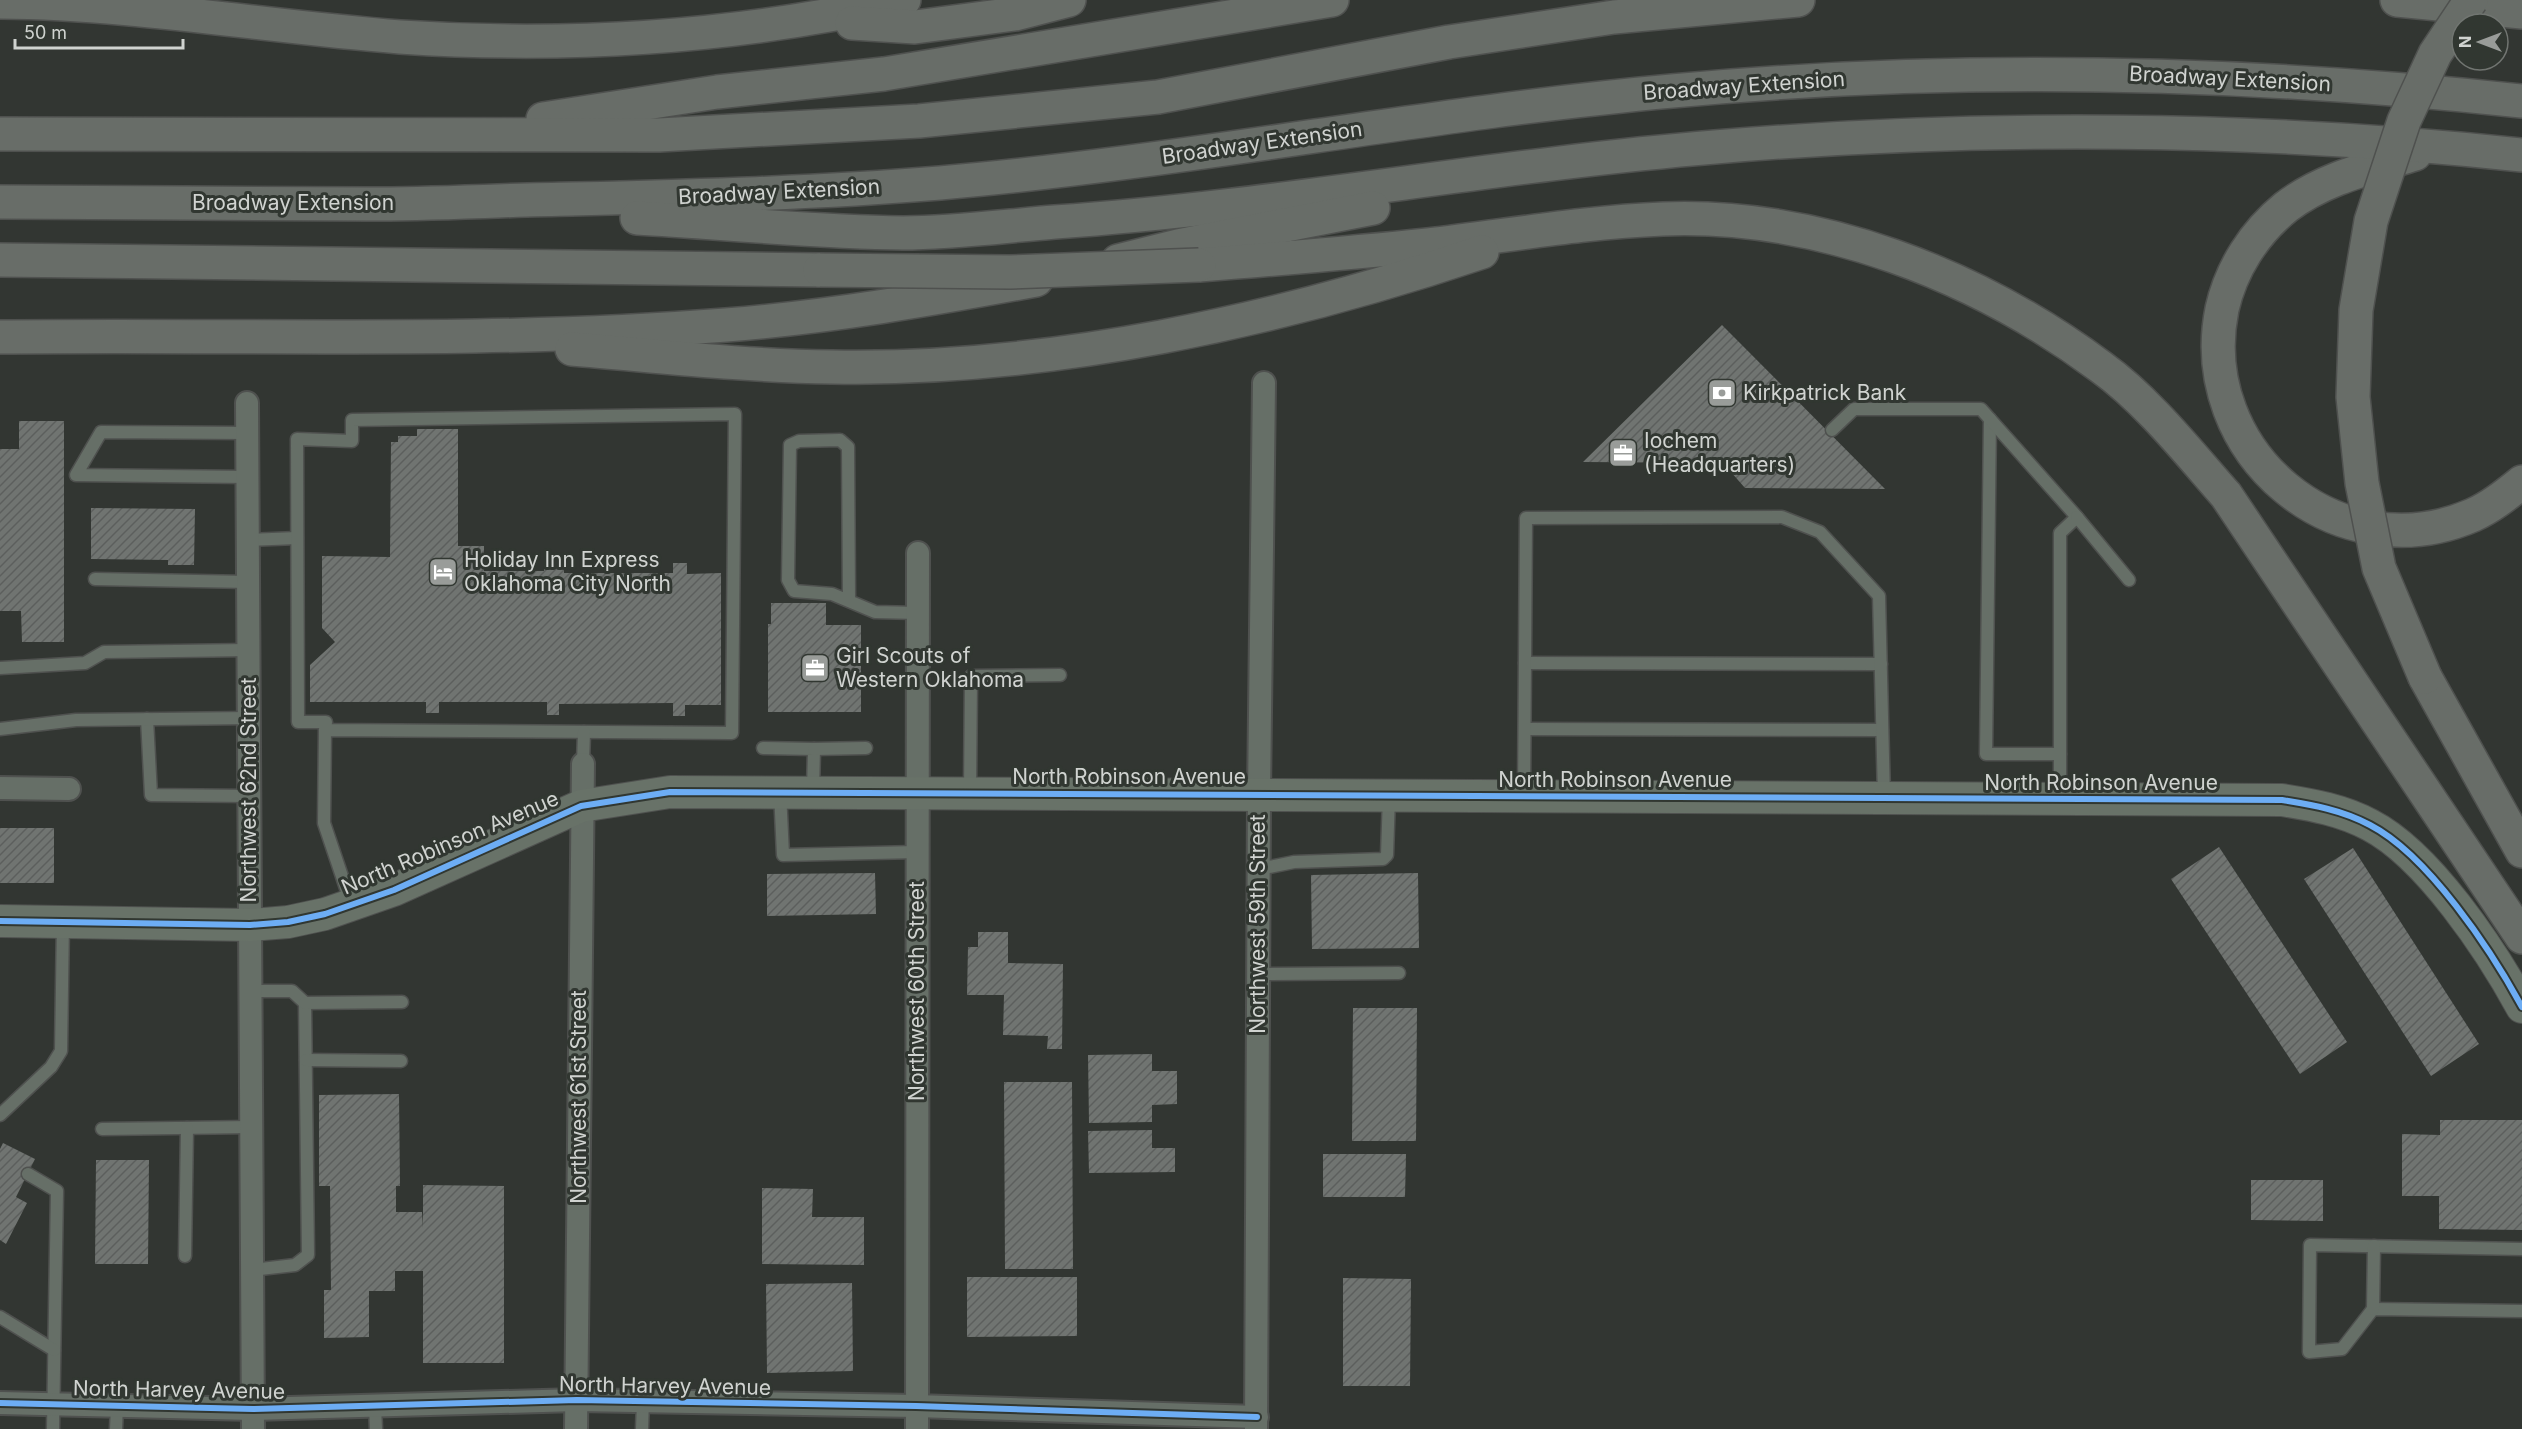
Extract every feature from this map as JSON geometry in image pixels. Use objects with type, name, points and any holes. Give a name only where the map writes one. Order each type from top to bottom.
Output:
[{"type":"highway","points":[[0,2],[68,3],[322,30],[448,39],[612,38],[686,34],[802,20],[904,0]]},
{"type":"highway","points":[[802,20],[915,27],[1015,14],[1070,0]]},
{"type":"highway","points":[[432,137],[717,92],[884,74],[1332,0]]},
{"type":"highway","points":[[0,134],[432,137],[730,133],[1006,114],[1158,97],[1449,42],[1614,17],[1798,0]]},
{"type":"highway","points":[[2397,0],[2477,3]]},
{"type":"highway","points":[[2447,0],[2522,12]]},
{"type":"highway","points":[[2477,3],[2435,54],[2403,121],[2371,221],[2356,310],[2353,397],[2362,483],[2379,568],[2425,676],[2522,851]]},
{"type":"highway","name":"Broadway Extension","points":[[0,202],[374,204],[742,196],[943,183],[1055,171],[1568,102],[1672,91],[1879,77],[2088,74],[2192,76],[2446,93],[2522,101]]},
{"type":"highway","points":[[374,204],[906,233],[1156,215],[1556,164],[1720,146],[1967,134],[2128,133],[2440,147],[2522,155]]},
{"type":"highway","points":[[2440,147],[2329,181],[2302,196],[2267,224],[2235,271],[2225,297],[2218,350],[2225,400],[2244,442],[2262,466],[2287,491],[2316,509],[2348,522],[2381,529],[2412,530],[2442,525],[2474,515],[2502,499],[2522,482]]},
{"type":"highway","points":[[0,337],[433,338],[726,325],[946,297],[1069,274],[1178,246],[1363,210],[1556,164]]},
{"type":"highway","points":[[0,260],[1010,272],[1199,265],[1387,249],[1665,219],[1748,224],[1821,235],[1896,257],[1964,284],[2032,320],[2103,368],[2170,432],[2226,495],[2522,937]]},
{"type":"highway","points":[[433,338],[725,362],[832,367],[1027,357],[1246,320],[1393,282],[1545,231]]},
{"type":"street","name":"Northwest 59th Street","points":[[1256,1423],[1258,795],[1264,383]]},
{"type":"street","name":"Northwest 62nd Street","points":[[246,403],[253,1419]]},
{"type":"street","name":"Northwest 60th Street","points":[[917,1429],[918,553]]},
{"type":"street","name":"Northwest 61st Street","points":[[576,1429],[583,764]]},
{"type":"street","points":[[0,788],[69,789]]},
{"type":"street","name":"North Robinson Avenue","points":[[0,921],[250,926],[288,922],[394,890],[581,806],[670,792],[2282,800],[2340,811],[2372,826],[2398,845],[2422,869],[2476,933],[2522,1006]]},
{"type":"street","name":"North Harvey Avenue","points":[[0,1403],[117,1406],[253,1419],[375,1406],[577,1400],[916,1406],[1256,1423]]},
{"type":"lane","points":[[1832,430],[1854,409],[1981,408],[2129,580]]},
{"type":"lane","points":[[325,730],[732,733],[735,414],[352,420],[352,441],[297,439],[298,722],[326,722],[325,730],[324,823],[352,904]]},
{"type":"lane","points":[[1990,418],[1986,754],[2060,754]]},
{"type":"lane","points":[[247,433],[101,432],[76,475],[247,477]]},
{"type":"lane","points":[[849,599],[848,447],[840,440],[799,441],[790,445],[788,580],[794,591],[832,594],[849,599],[875,612],[918,613]]},
{"type":"lane","points":[[1524,796],[1526,518],[1782,517],[1820,532],[1879,596],[1884,798]]},
{"type":"lane","points":[[2060,799],[2060,533],[2077,517]]},
{"type":"lane","points":[[248,540],[297,538]]},
{"type":"lane","points":[[95,579],[248,582]]},
{"type":"lane","points":[[0,668],[85,663],[104,652],[248,650]]},
{"type":"lane","points":[[1525,663],[1881,664]]},
{"type":"lane","points":[[970,792],[971,676],[1060,675]]},
{"type":"lane","points":[[0,729],[76,720],[249,718]]},
{"type":"lane","points":[[147,719],[151,795],[249,796]]},
{"type":"lane","points":[[1525,729],[1882,730]]},
{"type":"lane","points":[[583,764],[584,732]]},
{"type":"lane","points":[[763,748],[866,748]]},
{"type":"lane","points":[[813,792],[814,749]]},
{"type":"lane","points":[[780,792],[783,855],[917,852]]},
{"type":"lane","points":[[1258,869],[1294,862],[1383,859],[1387,855],[1389,795]]},
{"type":"lane","points":[[0,1115],[51,1067],[61,1051],[63,921]]},
{"type":"lane","points":[[1258,974],[1399,973]]},
{"type":"lane","points":[[251,992],[292,992],[305,1003],[402,1002]]},
{"type":"lane","points":[[252,1270],[294,1265],[308,1255],[305,1003]]},
{"type":"lane","points":[[306,1060],[401,1060]]},
{"type":"lane","points":[[102,1129],[251,1127]]},
{"type":"lane","points":[[185,1256],[187,1128]]},
{"type":"lane","points":[[28,1174],[57,1191],[53,1429]]},
{"type":"lane","points":[[2374,1246],[2373,1309],[2342,1349],[2309,1352],[2310,1245],[2374,1246],[2522,1249]]},
{"type":"lane","points":[[2373,1309],[2522,1311]]},
{"type":"lane","points":[[0,1317],[54,1350]]},
{"type":"lane","points":[[642,1429],[643,1402]]},
{"type":"lane","points":[[116,1429],[117,1406]]},
{"type":"lane","points":[[375,1406],[376,1429]]},
{"type":"building","name":"Kirkpatrick Bank","points":[[1722,325],[1885,489],[1745,488],[1723,463],[1583,462]]},
{"type":"building","points":[[19,421],[64,421],[64,642],[22,642],[21,611],[0,611],[0,449],[19,449]]},
{"type":"building","name":"Holiday Inn Express Oklahoma City North","points":[[417,429],[458,429],[458,546],[484,546],[484,571],[544,571],[544,561],[564,561],[564,573],[673,573],[673,563],[687,563],[687,574],[721,573],[721,705],[685,705],[685,716],[673,716],[673,703],[559,704],[559,715],[547,715],[547,702],[439,702],[439,713],[426,713],[426,702],[310,702],[310,665],[335,642],[322,628],[322,556],[390,557],[391,442],[398,442],[398,436],[417,436]]},
{"type":"building","points":[[91,508],[195,509],[194,565],[168,565],[168,560],[91,559]]},
{"type":"building","name":"Girl Scouts of Western Oklahoma","points":[[771,603],[826,603],[826,625],[861,625],[861,712],[768,712],[768,624],[771,624]]},
{"type":"building","points":[[0,828],[54,828],[54,883],[0,883]]},
{"type":"building","points":[[2219,847],[2347,1042],[2300,1074],[2171,879]]},
{"type":"building","points":[[2353,848],[2479,1044],[2431,1076],[2304,879]]},
{"type":"building","points":[[875,873],[876,914],[767,916],[767,874]]},
{"type":"building","points":[[1418,873],[1419,948],[1312,949],[1311,875]]},
{"type":"building","points":[[978,932],[1008,932],[1008,963],[1063,964],[1062,1049],[1047,1049],[1048,1036],[1003,1035],[1004,995],[967,995],[968,947],[978,947]]},
{"type":"building","points":[[1353,1008],[1417,1008],[1416,1141],[1352,1141]]},
{"type":"building","points":[[1152,1054],[1152,1071],[1177,1071],[1177,1104],[1152,1105],[1152,1122],[1089,1123],[1088,1055]]},
{"type":"building","points":[[1004,1082],[1072,1082],[1073,1269],[1005,1269]]},
{"type":"building","points":[[399,1094],[400,1186],[396,1186],[396,1212],[422,1212],[423,1228],[423,1185],[504,1186],[504,1363],[423,1363],[423,1271],[395,1271],[395,1291],[369,1291],[369,1337],[324,1338],[324,1290],[331,1290],[330,1186],[319,1186],[319,1095]]},
{"type":"building","points":[[2440,1120],[2522,1120],[2522,1230],[2439,1229],[2439,1196],[2402,1196],[2402,1134],[2440,1135]]},
{"type":"building","points":[[1152,1130],[1152,1148],[1175,1148],[1175,1172],[1089,1173],[1088,1131]]},
{"type":"building","points":[[3,1143],[35,1159],[16,1197],[27,1203],[6,1244],[0,1240],[0,1149]]},
{"type":"building","points":[[1323,1154],[1406,1154],[1405,1197],[1323,1197]]},
{"type":"building","points":[[96,1160],[149,1160],[148,1264],[95,1264]]},
{"type":"building","points":[[2251,1180],[2323,1180],[2323,1221],[2251,1220]]},
{"type":"building","points":[[762,1188],[813,1189],[812,1217],[864,1217],[864,1265],[762,1264]]},
{"type":"building","points":[[967,1277],[1077,1277],[1077,1336],[967,1337]]},
{"type":"building","points":[[1343,1278],[1411,1279],[1410,1386],[1343,1386]]},
{"type":"building","points":[[852,1283],[853,1371],[767,1373],[766,1284]]},
{"type":"cycle path","points":[[0,921],[250,925],[288,922],[325,914],[394,890],[581,806],[670,792],[2282,800],[2349,815],[2392,839],[2414,858],[2456,906],[2476,932],[2522,1007]]},
{"type":"cycle path","points":[[0,1403],[253,1409],[577,1400],[916,1406],[1257,1417]]},
{"type":"place","name":"Kirkpatrick Bank","points":[[1722,393]]},
{"type":"place","name":"Iochem (Headquarters)","points":[[1623,453]]},
{"type":"place","name":"Holiday Inn Express Oklahoma City North","points":[[443,572]]},
{"type":"place","name":"Girl Scouts of Western Oklahoma","points":[[815,668]]}]
